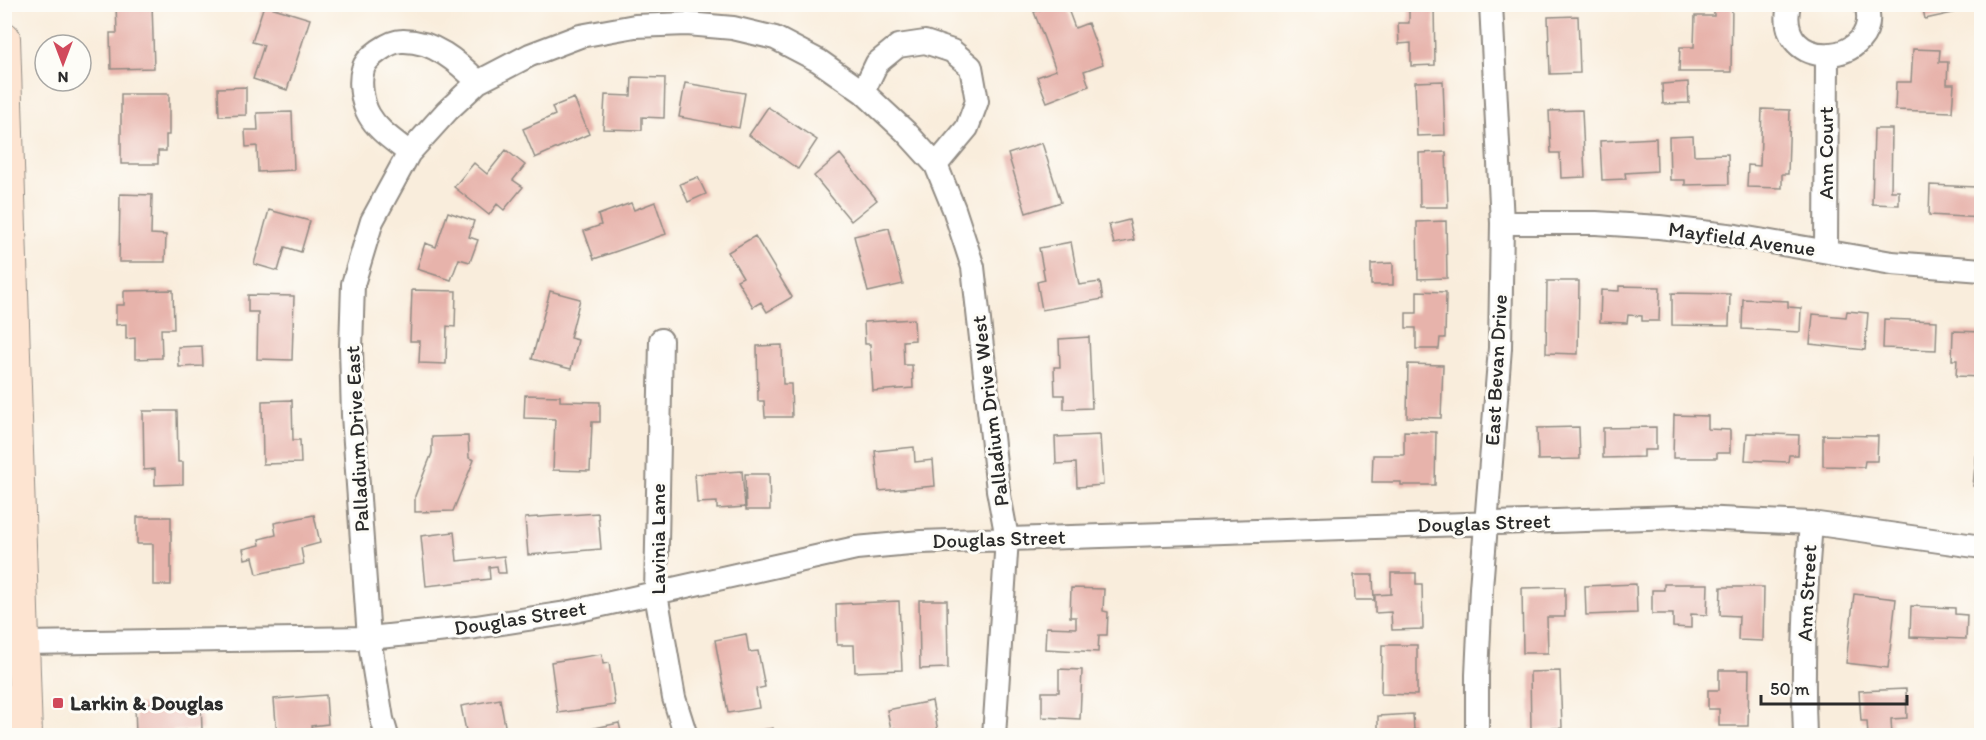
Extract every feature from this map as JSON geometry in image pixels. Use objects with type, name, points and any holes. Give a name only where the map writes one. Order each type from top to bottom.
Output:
[{"type":"main road","points":[[4,38],[9,348],[26,735]]},
{"type":"street","name":"East Bevan Drive","points":[[1477,735],[1477,675],[1485,523],[1496,419],[1499,360],[1502,223],[1491,4]]},
{"type":"street","points":[[1789,4],[1788,26],[1794,38],[1814,54],[1827,56],[1841,53],[1852,47],[1862,36],[1867,24],[1866,4]]},
{"type":"street","name":"Palladium Drive East","points":[[387,735],[382,719],[369,638],[353,415],[351,348],[353,284],[372,221],[409,153],[447,111],[478,82],[530,55],[580,36],[635,26],[687,24]]},
{"type":"street","name":"Palladium Drive West","points":[[687,24],[733,28],[775,38],[819,61],[863,92],[906,132],[936,165],[954,209],[973,267],[998,490],[1007,538],[994,735]]},
{"type":"street","points":[[409,153],[380,130],[367,113],[361,88],[363,68],[380,49],[401,40],[426,44],[457,61],[478,82]]},
{"type":"street","points":[[863,92],[877,63],[898,46],[925,42],[952,51],[971,68],[978,100],[967,128],[936,165]]},
{"type":"street","name":"Ann Court","points":[[1826,250],[1827,56]]},
{"type":"street","name":"Mayfield Avenue","points":[[1502,223],[1596,223],[1659,228],[1736,236],[1892,263],[1982,270]]},
{"type":"street","name":"Lavinia Lane","points":[[661,340],[656,594],[674,698],[686,735]]},
{"type":"street","name":"Douglas Street","points":[[23,643],[369,638],[476,627],[566,613],[856,548],[921,542],[1677,517],[1811,523],[1982,547]]},
{"type":"street","name":"Ann Street","points":[[1805,735],[1803,681],[1805,600],[1811,523]]},
{"type":"building","points":[[116,4],[152,4],[154,68],[111,69],[110,33],[117,33]]},
{"type":"building","points":[[1054,4],[1066,4],[1075,28],[1088,23],[1103,64],[1084,71],[1089,86],[1047,102],[1037,77],[1056,70],[1034,12]]},
{"type":"building","points":[[1714,4],[1732,4],[1731,72],[1679,72],[1680,47],[1694,47],[1695,16],[1714,16]]},
{"type":"building","points":[[1922,4],[1952,4],[1953,13],[1925,19]]},
{"type":"building","points":[[264,5],[310,19],[287,90],[253,79],[264,45],[252,42]]},
{"type":"building","points":[[1434,6],[1435,65],[1411,66],[1411,43],[1399,44],[1398,23],[1409,23],[1409,7]]},
{"type":"building","points":[[1578,16],[1580,73],[1550,74],[1548,17]]},
{"type":"building","points":[[1913,49],[1940,50],[1939,62],[1948,62],[1947,84],[1954,84],[1952,112],[1895,110],[1896,82],[1911,82]]},
{"type":"building","points":[[632,77],[665,78],[664,118],[642,117],[642,130],[603,129],[605,95],[631,96]]},
{"type":"building","points":[[1443,81],[1445,135],[1417,136],[1415,82]]},
{"type":"building","points":[[1688,82],[1689,103],[1663,104],[1662,84]]},
{"type":"building","points":[[685,83],[745,93],[739,128],[679,117]]},
{"type":"building","points":[[246,87],[246,115],[219,116],[218,88]]},
{"type":"building","points":[[121,94],[169,94],[169,135],[166,135],[166,151],[158,151],[158,164],[121,164]]},
{"type":"building","points":[[574,98],[589,134],[535,158],[523,129],[555,115],[552,107]]},
{"type":"building","points":[[768,107],[817,140],[798,169],[749,135]]},
{"type":"building","points":[[1762,109],[1790,110],[1788,174],[1782,174],[1782,188],[1747,187],[1748,165],[1760,166]]},
{"type":"building","points":[[1582,110],[1585,177],[1561,178],[1560,153],[1551,153],[1549,111]]},
{"type":"building","points":[[292,112],[294,170],[258,172],[257,146],[246,147],[245,130],[258,130],[257,113]]},
{"type":"building","points":[[1874,129],[1892,129],[1891,191],[1899,191],[1899,205],[1872,204]]},
{"type":"building","points":[[1693,136],[1694,155],[1728,154],[1729,184],[1685,185],[1685,180],[1670,180],[1669,137]]},
{"type":"building","points":[[1656,138],[1657,171],[1625,173],[1626,179],[1602,180],[1600,141]]},
{"type":"building","points":[[1042,143],[1061,202],[1026,213],[1008,154]]},
{"type":"building","points":[[506,150],[525,165],[513,180],[523,187],[504,210],[497,204],[489,215],[454,187],[474,163],[487,174]]},
{"type":"building","points":[[1446,152],[1448,207],[1420,207],[1419,153]]},
{"type":"building","points":[[840,154],[877,200],[851,221],[814,176]]},
{"type":"building","points":[[698,177],[706,194],[688,202],[680,184]]},
{"type":"building","points":[[1976,177],[1982,177],[1982,218],[1929,215],[1930,185],[1976,187]]},
{"type":"building","points":[[120,194],[152,195],[151,234],[166,235],[165,262],[119,262]]},
{"type":"building","points":[[655,202],[666,234],[594,259],[584,231],[601,225],[598,215],[631,203],[634,210]]},
{"type":"building","points":[[269,210],[310,221],[301,252],[285,247],[278,271],[254,264]]},
{"type":"building","points":[[448,212],[474,221],[469,237],[478,240],[470,262],[459,259],[451,280],[417,269],[425,243],[436,247]]},
{"type":"building","points":[[1129,220],[1134,240],[1114,244],[1109,225]]},
{"type":"building","points":[[1446,221],[1447,278],[1418,279],[1417,222]]},
{"type":"building","points":[[889,228],[903,284],[868,292],[854,236]]},
{"type":"building","points":[[755,236],[792,297],[767,312],[761,302],[753,307],[737,280],[743,277],[728,252]]},
{"type":"building","points":[[1071,242],[1079,285],[1100,282],[1103,299],[1042,310],[1037,282],[1045,280],[1039,248]]},
{"type":"building","points":[[1393,263],[1393,285],[1371,285],[1371,264]]},
{"type":"building","points":[[1547,281],[1579,281],[1578,354],[1546,353]]},
{"type":"building","points":[[1619,286],[1660,287],[1659,321],[1642,321],[1642,316],[1628,315],[1627,323],[1600,322],[1601,290],[1619,291]]},
{"type":"building","points":[[173,290],[174,329],[161,329],[162,358],[135,359],[135,338],[126,339],[126,324],[116,325],[116,305],[124,305],[124,291]]},
{"type":"building","points":[[412,290],[456,291],[455,327],[447,326],[446,364],[419,363],[420,341],[410,341]]},
{"type":"building","points":[[550,291],[580,299],[570,338],[578,340],[571,369],[532,359]]},
{"type":"building","points":[[1417,291],[1446,292],[1445,338],[1440,338],[1439,349],[1416,349],[1416,328],[1406,328],[1406,313],[1417,313]]},
{"type":"building","points":[[1672,293],[1730,294],[1729,326],[1672,325]]},
{"type":"building","points":[[248,295],[294,296],[292,360],[257,359],[258,312],[248,312]]},
{"type":"building","points":[[1743,299],[1788,301],[1788,307],[1801,308],[1800,332],[1742,329]]},
{"type":"building","points":[[1847,311],[1868,313],[1865,350],[1810,344],[1813,314],[1846,317]]},
{"type":"building","points":[[914,319],[915,340],[903,341],[904,365],[912,365],[913,388],[873,391],[870,344],[865,344],[864,322]]},
{"type":"building","points":[[1884,319],[1937,321],[1936,350],[1883,348]]},
{"type":"building","points":[[1953,331],[1982,332],[1982,377],[1956,376],[1957,360],[1952,360]]},
{"type":"building","points":[[1089,337],[1092,408],[1064,409],[1064,395],[1055,395],[1054,367],[1060,367],[1059,339]]},
{"type":"building","points":[[782,345],[783,384],[791,384],[792,417],[765,417],[764,401],[758,401],[757,346]]},
{"type":"building","points":[[202,346],[203,366],[179,367],[178,347]]},
{"type":"building","points":[[1408,364],[1443,365],[1441,418],[1407,417]]},
{"type":"building","points":[[525,395],[560,396],[560,401],[600,402],[600,422],[592,422],[590,471],[553,470],[555,419],[524,418]]},
{"type":"building","points":[[292,400],[293,440],[300,440],[301,463],[263,464],[262,401]]},
{"type":"building","points":[[143,411],[177,411],[178,462],[183,462],[183,484],[155,485],[155,469],[144,470]]},
{"type":"building","points":[[1674,415],[1708,416],[1708,429],[1730,430],[1730,453],[1717,453],[1717,458],[1673,458]]},
{"type":"building","points":[[1579,427],[1580,459],[1538,460],[1537,428]]},
{"type":"building","points":[[1656,427],[1656,450],[1644,450],[1644,457],[1603,458],[1603,428]]},
{"type":"building","points":[[1404,431],[1436,432],[1435,485],[1372,482],[1373,455],[1404,455]]},
{"type":"building","points":[[1747,433],[1799,435],[1798,455],[1789,455],[1788,462],[1745,460]]},
{"type":"building","points":[[1100,435],[1103,485],[1077,487],[1076,463],[1056,464],[1055,437]]},
{"type":"building","points":[[1823,435],[1878,436],[1877,461],[1865,461],[1864,467],[1823,466]]},
{"type":"building","points":[[468,436],[469,458],[474,460],[453,511],[415,512],[415,496],[432,453],[432,437]]},
{"type":"building","points":[[914,447],[915,462],[933,460],[935,486],[879,491],[875,451]]},
{"type":"building","points":[[1976,456],[1982,456],[1982,487],[1973,486]]},
{"type":"building","points":[[742,471],[745,507],[717,509],[717,502],[697,503],[695,474]]},
{"type":"building","points":[[745,474],[769,474],[770,510],[746,510]]},
{"type":"building","points":[[598,513],[601,549],[528,555],[525,518]]},
{"type":"building","points":[[314,515],[320,543],[301,548],[304,564],[257,574],[253,557],[245,559],[243,549],[260,545],[259,539],[276,535],[274,523]]},
{"type":"building","points":[[137,517],[171,517],[171,585],[153,585],[153,544],[137,544]]},
{"type":"building","points":[[454,532],[457,561],[504,556],[506,573],[498,573],[497,566],[489,567],[490,579],[426,586],[421,536]]},
{"type":"building","points":[[1391,573],[1416,573],[1416,584],[1422,584],[1423,629],[1392,630],[1391,612],[1375,613],[1375,595],[1391,594]]},
{"type":"building","points":[[1354,575],[1373,575],[1374,600],[1355,600]]},
{"type":"building","points":[[1636,584],[1637,613],[1586,615],[1585,586]]},
{"type":"building","points":[[1664,584],[1708,584],[1707,615],[1691,614],[1691,628],[1673,627],[1673,614],[1652,614],[1652,590],[1664,590]]},
{"type":"building","points":[[1565,587],[1565,617],[1547,617],[1548,653],[1523,653],[1522,588]]},
{"type":"building","points":[[1721,587],[1764,587],[1763,641],[1738,640],[1739,616],[1720,615]]},
{"type":"building","points":[[1071,588],[1104,589],[1103,611],[1108,612],[1107,635],[1099,635],[1098,652],[1045,649],[1046,627],[1076,628],[1076,617],[1070,617]]},
{"type":"building","points":[[1854,594],[1896,599],[1888,668],[1846,663]]},
{"type":"building","points":[[919,600],[947,600],[948,668],[920,669]]},
{"type":"building","points":[[899,601],[902,670],[855,672],[854,645],[837,645],[836,604]]},
{"type":"building","points":[[1911,606],[1955,608],[1955,614],[1967,615],[1966,639],[1910,637]]},
{"type":"building","points":[[746,634],[749,652],[758,651],[765,687],[756,689],[759,708],[728,713],[715,640]]},
{"type":"building","points":[[1382,645],[1417,645],[1417,695],[1381,694]]},
{"type":"building","points":[[602,654],[603,664],[609,663],[615,705],[558,713],[551,662]]},
{"type":"building","points":[[1059,669],[1082,670],[1080,719],[1042,717],[1042,692],[1059,692]]},
{"type":"building","points":[[1719,670],[1749,670],[1748,726],[1719,726],[1719,709],[1708,709],[1708,690],[1719,690]]},
{"type":"building","points":[[1560,671],[1562,728],[1531,729],[1530,672]]},
{"type":"building","points":[[1906,689],[1907,718],[1891,719],[1892,736],[1868,736],[1867,721],[1861,721],[1859,691]]},
{"type":"building","points":[[326,695],[328,724],[311,726],[312,736],[277,736],[274,699]]},
{"type":"building","points":[[500,699],[507,736],[467,736],[461,706]]},
{"type":"building","points":[[932,701],[939,736],[897,736],[895,728],[891,729],[887,710]]},
{"type":"building","points":[[201,702],[202,730],[172,731],[172,736],[136,736],[135,704]]},
{"type":"building","points":[[1413,714],[1414,730],[1420,730],[1420,736],[1385,736],[1385,733],[1378,733],[1378,716]]},
{"type":"building","points":[[619,723],[622,736],[577,736],[576,732]]},
{"type":"building","points":[[773,728],[774,736],[738,736],[738,734]]},
{"type":"place","name":"Larkin & Douglas","points":[[58,703]]}]
